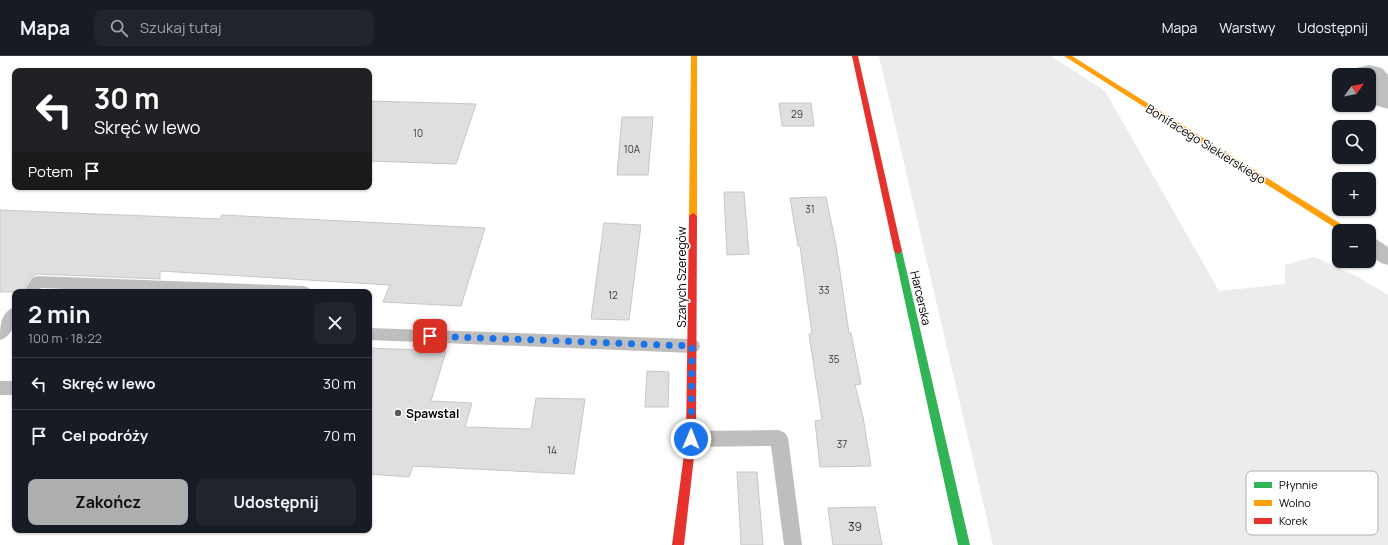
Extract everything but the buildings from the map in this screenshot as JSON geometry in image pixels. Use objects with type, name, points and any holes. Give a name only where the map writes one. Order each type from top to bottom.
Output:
[{"type":"street","name":"Szarych Szeregów","points":[[678,545],[691,439],[694,56]]},
{"type":"street","name":"Harcerska","points":[[855,56],[964,545]]},
{"type":"street","name":"Bonifacego Siekierskiego","points":[[1067,56],[1335,224]]},
{"type":"street","points":[[1376,250],[1388,257]]},
{"type":"lane","points":[[32,289],[37,282],[224,289]]},
{"type":"lane","points":[[0,334],[12,317]]},
{"type":"lane","points":[[372,334],[692,346]]},
{"type":"lane","points":[[0,388],[12,388]]},
{"type":"lane","points":[[691,439],[779,438],[793,545]]},
{"type":"shaded area","points":[[879,56],[1051,56],[1105,91],[1219,291],[1285,284],[1285,265],[1314,257],[1332,265],[1332,268],[1338,268],[1358,277],[1388,295],[1388,545],[993,545]]},
{"type":"waterway","points":[[1376,84],[1388,97]]},
{"type":"traffic: fast","points":[[898,251],[964,545]]},
{"type":"traffic: slow","points":[[693,216],[694,56]]},
{"type":"traffic: slow","points":[[1067,56],[1335,224]]},
{"type":"traffic: jam","points":[[855,56],[898,251]]},
{"type":"traffic: jam","points":[[678,545],[691,439],[693,216]]},
{"type":"place","name":"Spawstal","points":[[398,413]]},
{"type":"route","points":[[430,336],[692,346],[691,439]]}]
